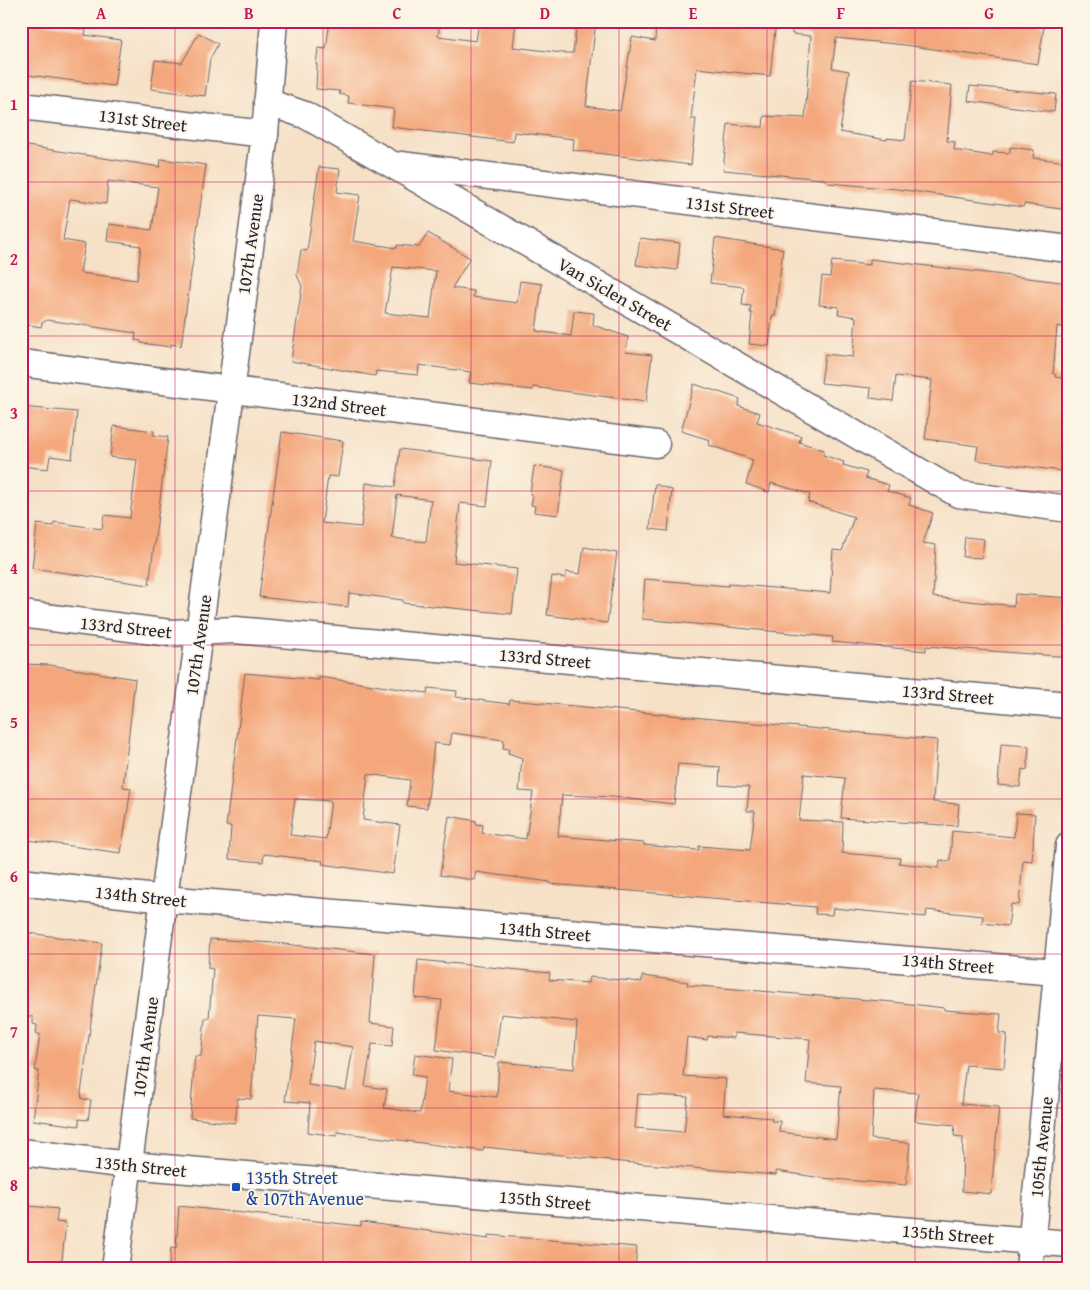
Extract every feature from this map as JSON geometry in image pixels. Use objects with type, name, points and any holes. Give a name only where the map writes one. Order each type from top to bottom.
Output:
[{"type":"street","name":"107th Avenue","points":[[115,1269],[264,134],[274,21]]},
{"type":"street","name":"Van Siclen Street","points":[[267,102],[305,116],[391,164],[958,494],[1069,509]]},
{"type":"street","name":"131st Street","points":[[21,106],[264,134]]},
{"type":"street","name":"131st Street","points":[[391,164],[1069,249]]},
{"type":"street","name":"132nd Street","points":[[21,363],[656,444]]},
{"type":"street","name":"133rd Street","points":[[21,614],[170,633],[236,630],[1069,705]]},
{"type":"street","name":"105th Avenue","points":[[1029,1269],[1064,973],[1069,846]]},
{"type":"street","name":"134th Street","points":[[21,882],[164,899],[1064,973]]},
{"type":"street","name":"135th Street","points":[[21,1152],[129,1165],[1069,1244]]},
{"type":"building","points":[[330,21],[440,21],[438,36],[476,41],[479,21],[516,22],[513,47],[573,53],[577,21],[596,21],[586,106],[620,111],[632,37],[655,41],[656,21],[776,21],[770,76],[697,68],[691,119],[696,119],[691,165],[573,150],[574,139],[514,132],[513,142],[392,127],[394,109],[348,103],[349,96],[339,94],[340,91],[316,89],[318,48],[326,49]]},
{"type":"building","points":[[792,21],[1040,21],[1039,26],[1044,27],[1038,64],[905,45],[836,38],[832,68],[849,71],[840,132],[887,140],[887,138],[905,140],[912,81],[952,85],[947,141],[955,142],[954,150],[992,156],[993,152],[1010,153],[1010,147],[1034,150],[1033,158],[1069,162],[1069,210],[1024,204],[1023,207],[897,189],[829,183],[824,179],[723,170],[728,124],[763,127],[764,116],[805,118],[811,36],[792,34]]},
{"type":"building","points":[[21,22],[69,26],[86,30],[85,35],[121,40],[114,86],[21,74]]},
{"type":"building","points":[[199,33],[218,44],[210,59],[205,96],[151,89],[155,60],[182,63]]},
{"type":"building","points":[[970,86],[1056,94],[1054,112],[968,101]]},
{"type":"building","points":[[21,145],[160,167],[161,159],[206,165],[181,346],[171,344],[171,347],[141,343],[141,341],[135,340],[136,333],[47,320],[42,323],[41,327],[24,324],[24,319],[21,319]],"holes":[[[108,181],[158,187],[152,230],[109,224],[107,241],[141,246],[137,280],[80,273],[85,244],[63,240],[70,199],[106,204]]]},
{"type":"building","points":[[319,167],[340,169],[337,192],[360,195],[353,241],[397,248],[397,245],[419,247],[428,233],[470,258],[452,288],[474,291],[473,297],[517,303],[520,281],[542,284],[536,331],[571,336],[574,311],[594,313],[593,325],[628,337],[626,352],[652,355],[646,402],[533,387],[533,390],[469,383],[471,372],[419,365],[418,375],[376,371],[375,376],[291,361],[302,286],[297,275],[301,250],[307,251]],"holes":[[[393,267],[436,271],[430,318],[385,313]]]},
{"type":"building","points":[[640,238],[680,243],[677,270],[636,265]]},
{"type":"building","points":[[715,238],[783,249],[775,316],[772,316],[769,346],[749,344],[752,313],[750,313],[751,306],[742,305],[744,287],[710,283]]},
{"type":"building","points":[[870,259],[1069,283],[1069,328],[1057,326],[1053,374],[1056,375],[1055,377],[1069,379],[1069,472],[976,460],[978,446],[925,439],[932,380],[896,376],[893,401],[870,398],[871,388],[821,383],[825,354],[853,357],[856,317],[838,314],[839,307],[819,305],[822,276],[830,277],[832,261],[870,265]]},
{"type":"building","points":[[694,384],[740,399],[738,406],[760,413],[757,422],[801,436],[799,442],[824,450],[823,455],[844,462],[843,465],[867,472],[865,478],[889,485],[887,491],[911,498],[909,505],[933,513],[923,543],[936,545],[933,597],[1014,606],[1015,594],[1069,598],[1069,657],[926,646],[926,651],[832,642],[833,637],[642,619],[645,579],[830,593],[833,550],[842,551],[854,517],[808,502],[810,494],[771,483],[769,492],[746,484],[753,460],[709,445],[710,440],[681,431]]},
{"type":"building","points":[[21,407],[77,412],[72,459],[50,456],[48,469],[21,466]]},
{"type":"building","points":[[114,426],[154,431],[153,435],[168,437],[149,585],[32,568],[37,524],[53,526],[54,522],[102,529],[104,515],[130,518],[137,460],[110,457]]},
{"type":"building","points":[[282,432],[343,441],[338,477],[328,476],[322,523],[361,527],[366,483],[395,487],[400,449],[492,461],[487,506],[460,503],[454,562],[517,569],[512,614],[403,603],[403,600],[349,593],[348,607],[259,597]],"holes":[[[397,495],[431,500],[426,542],[392,538]]]},
{"type":"building","points":[[534,466],[564,470],[558,515],[534,512],[535,506],[531,505],[533,495],[530,494]]},
{"type":"building","points":[[655,484],[672,490],[668,531],[650,529]]},
{"type":"building","points":[[965,537],[984,539],[982,558],[963,557]]},
{"type":"building","points":[[584,547],[617,553],[607,623],[547,615],[552,576],[565,578],[566,572],[580,574]]},
{"type":"building","points":[[21,664],[50,665],[135,679],[123,787],[131,788],[121,853],[21,839]]},
{"type":"building","points":[[245,673],[319,680],[319,677],[427,693],[428,688],[457,691],[456,697],[509,704],[510,700],[937,740],[933,802],[959,804],[957,826],[841,818],[845,778],[804,774],[799,820],[843,822],[842,853],[900,858],[899,863],[939,868],[940,860],[950,861],[952,831],[1014,837],[1016,813],[1035,814],[1032,861],[1023,860],[1019,905],[1011,904],[1008,926],[982,923],[983,916],[927,910],[926,917],[833,908],[832,915],[815,914],[816,907],[550,884],[550,882],[476,872],[474,880],[440,875],[449,816],[476,821],[476,824],[483,825],[482,833],[526,839],[533,792],[519,791],[522,758],[508,753],[509,749],[503,748],[504,740],[452,733],[450,745],[434,743],[427,808],[407,806],[410,780],[368,774],[363,820],[400,825],[393,874],[322,864],[323,861],[264,854],[263,862],[229,859],[231,826],[226,826]],"holes":[[[678,764],[720,767],[719,785],[749,787],[747,811],[755,811],[750,850],[699,846],[699,850],[696,850],[644,845],[644,843],[558,836],[562,795],[613,797],[674,804]],[[295,799],[331,801],[326,839],[290,835]]]},
{"type":"building","points":[[1001,744],[1029,746],[1027,770],[1022,769],[1020,787],[998,785]]},
{"type":"building","points":[[21,932],[102,943],[81,1093],[82,1099],[91,1100],[88,1120],[79,1119],[79,1126],[33,1120],[39,1071],[35,1070],[40,1034],[36,1034],[37,1025],[33,1024],[33,1017],[21,1016]]},
{"type":"building","points":[[210,939],[275,943],[375,954],[370,1023],[394,1026],[392,1046],[372,1044],[365,1086],[387,1089],[384,1108],[420,1113],[425,1077],[412,1075],[415,1054],[452,1059],[448,1091],[497,1097],[499,1062],[574,1069],[577,1022],[501,1014],[495,1058],[436,1050],[442,1000],[415,998],[418,960],[550,973],[549,980],[588,983],[589,977],[642,982],[642,976],[688,982],[687,985],[893,1002],[944,1008],[944,1010],[1001,1014],[999,1033],[1007,1034],[1004,1068],[966,1065],[961,1104],[999,1107],[991,1194],[962,1191],[963,1137],[954,1136],[955,1125],[915,1121],[918,1093],[874,1090],[871,1139],[910,1143],[906,1185],[822,1178],[776,1171],[776,1175],[610,1161],[484,1147],[483,1151],[337,1132],[337,1136],[308,1132],[310,1103],[285,1101],[296,1019],[258,1016],[251,1099],[238,1098],[235,1123],[190,1118],[195,1056],[201,1056],[205,1018],[209,1018],[213,969],[208,968]],"holes":[[[734,1033],[810,1039],[806,1083],[841,1086],[836,1139],[779,1132],[780,1121],[771,1121],[772,1118],[723,1114],[726,1079],[683,1076],[687,1037],[707,1040],[708,1036],[734,1038]],[[314,1041],[353,1047],[346,1090],[308,1085]],[[638,1094],[688,1097],[684,1132],[635,1128]]]},
{"type":"building","points":[[21,1205],[58,1209],[56,1222],[66,1223],[61,1269],[21,1269]]},
{"type":"building","points":[[179,1206],[361,1226],[361,1222],[488,1239],[488,1235],[637,1247],[635,1269],[336,1269],[303,1264],[299,1265],[299,1269],[194,1269],[169,1266],[171,1248],[176,1249]]},
{"type":"place","name":"135th Street & 107th Avenue","points":[[236,1187]]}]
